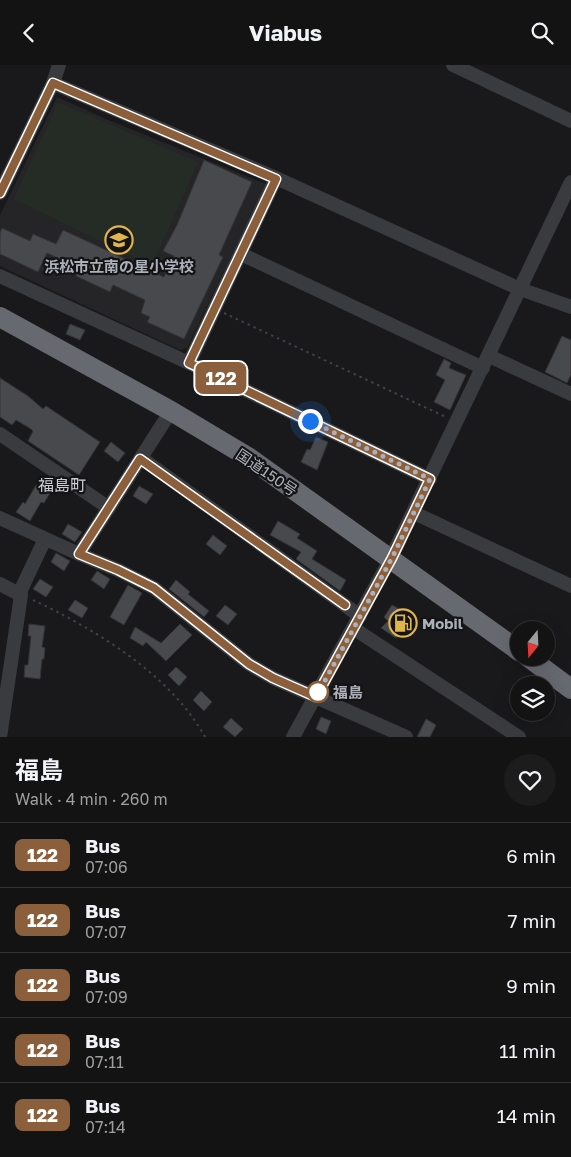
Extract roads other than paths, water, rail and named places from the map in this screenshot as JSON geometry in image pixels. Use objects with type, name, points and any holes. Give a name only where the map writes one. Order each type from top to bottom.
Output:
[{"type":"highway","name":"国道150号","points":[[0,317],[171,411],[248,457],[392,558],[510,644]]},
{"type":"highway","points":[[540,666],[571,689]]},
{"type":"street","points":[[0,190],[53,83],[58,65]]},
{"type":"street","points":[[453,65],[571,121]]},
{"type":"street","points":[[53,83],[276,179],[520,289],[571,307]]},
{"type":"street","points":[[189,363],[276,179]]},
{"type":"street","points":[[293,737],[392,558],[571,182]]},
{"type":"street","points":[[241,253],[486,362],[571,394]]},
{"type":"street","points":[[0,276],[189,363],[430,479]]},
{"type":"street","points":[[79,554],[171,411]]},
{"type":"street","points":[[0,434],[109,508]]},
{"type":"street","points":[[140,459],[357,622],[520,737]]},
{"type":"street","points":[[414,513],[571,586]]},
{"type":"street","points":[[0,518],[154,588],[249,664],[273,678],[406,737]]},
{"type":"street","points":[[0,737],[20,594],[45,539]]},
{"type":"street","points":[[0,585],[20,594]]},
{"type":"place","name":"浜松市立南の星小学校","points":[[119,240]]},
{"type":"place","name":"Mobil","points":[[403,623]]},
{"type":"place","name":"福島","points":[[318,692]]},
{"type":"district","name":"福島町","points":[[62,485]]}]
